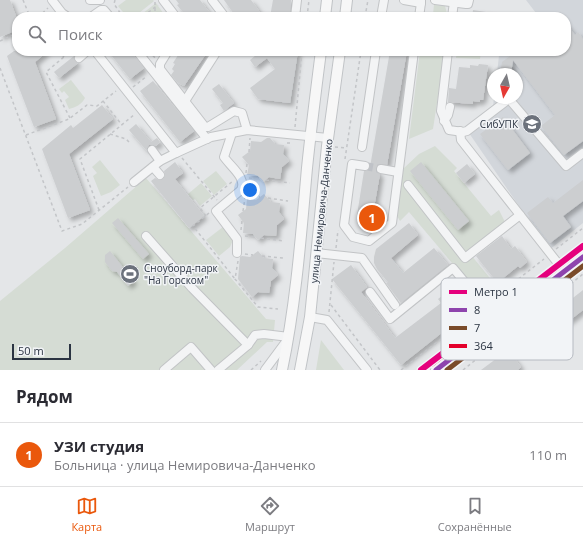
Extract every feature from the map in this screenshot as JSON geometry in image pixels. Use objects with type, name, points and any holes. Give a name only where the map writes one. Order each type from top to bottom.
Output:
[{"type":"main road","points":[[326,12],[327,0]]},
{"type":"main road","points":[[346,12],[347,0]]},
{"type":"main road","name":"улица Немировича-Данченко","points":[[282,370],[289,337],[300,250],[310,136],[320,56]]},
{"type":"main road","name":"улица Немировича-Данченко","points":[[300,370],[310,317],[328,138],[339,56]]},
{"type":"main road","points":[[556,278],[583,257]]},
{"type":"main road","points":[[302,360],[306,370]]},
{"type":"main road","points":[[436,370],[449,360]]},
{"type":"street","points":[[90,0],[100,0]]},
{"type":"street","points":[[160,0],[171,12]]},
{"type":"street","points":[[212,0],[221,12]]},
{"type":"street","points":[[296,12],[298,0]]},
{"type":"street","points":[[382,12],[384,0]]},
{"type":"street","points":[[404,0],[421,1],[420,12]]},
{"type":"street","points":[[435,0],[468,4],[469,0]]},
{"type":"street","points":[[53,2],[61,12]]},
{"type":"street","points":[[453,12],[454,2]]},
{"type":"street","points":[[99,56],[177,153]]},
{"type":"street","points":[[141,56],[207,139]]},
{"type":"street","points":[[165,56],[160,64],[160,69],[206,128],[232,108],[242,113],[247,130]]},
{"type":"street","points":[[185,101],[214,56]]},
{"type":"street","points":[[362,147],[375,56]]},
{"type":"street","points":[[365,166],[352,164],[344,225],[353,237],[369,241],[392,223],[413,56]]},
{"type":"street","points":[[447,56],[441,109],[444,121],[449,130],[467,131],[509,99],[566,166],[583,152]]},
{"type":"street","points":[[444,121],[448,115],[450,107]]},
{"type":"street","points":[[134,182],[160,161],[207,139],[232,133],[247,130],[328,138]]},
{"type":"street","points":[[460,131],[460,139],[564,272]]},
{"type":"street","points":[[232,133],[224,157],[243,181],[242,189],[216,210],[216,213],[238,240],[238,255]]},
{"type":"street","points":[[152,150],[160,161]]},
{"type":"street","points":[[153,167],[160,175]]},
{"type":"street","points":[[381,169],[398,172]]},
{"type":"street","points":[[408,185],[465,258],[520,215]]},
{"type":"street","points":[[146,236],[192,288],[248,345]]},
{"type":"street","points":[[316,253],[362,258],[395,305]]},
{"type":"street","points":[[370,292],[390,319],[453,268],[461,278]]},
{"type":"street","points":[[310,317],[328,320],[367,370]]},
{"type":"street","points":[[218,370],[248,345],[255,335],[264,334],[289,337],[265,370]]},
{"type":"street","points":[[164,370],[190,347],[211,370]]},
{"type":"path","points":[[23,0],[28,12]]},
{"type":"path","points":[[115,0],[114,4],[120,12]]},
{"type":"path","points":[[149,12],[155,7],[160,0]]},
{"type":"path","points":[[155,12],[155,7],[160,0]]},
{"type":"path","points":[[308,12],[309,0]]},
{"type":"path","points":[[366,12],[368,0]]},
{"type":"path","points":[[43,12],[53,2]]},
{"type":"path","points":[[0,41],[12,35]]},
{"type":"path","points":[[295,127],[302,56]]},
{"type":"path","points":[[64,57],[46,70],[46,73],[70,118]]},
{"type":"path","points":[[0,68],[62,231],[82,224],[134,182]]},
{"type":"path","points":[[26,135],[70,118],[86,105],[97,106],[153,71]]},
{"type":"path","points":[[103,101],[122,125]]},
{"type":"path","points":[[99,210],[80,159],[141,109]]},
{"type":"path","points":[[110,134],[126,139],[130,143]]},
{"type":"path","points":[[249,152],[250,138]]},
{"type":"path","points":[[177,153],[222,206]]},
{"type":"path","points":[[206,216],[200,208],[239,176]]},
{"type":"path","points":[[249,178],[261,180]]},
{"type":"path","points":[[266,180],[290,183]]},
{"type":"path","points":[[246,196],[260,197]]},
{"type":"path","points":[[268,198],[288,201]]},
{"type":"path","points":[[212,211],[193,226],[258,307],[278,309]]},
{"type":"path","points":[[242,220],[241,235],[256,237]]},
{"type":"path","points":[[520,278],[583,228]]},
{"type":"path","points":[[261,238],[284,241]]},
{"type":"path","points":[[236,278],[238,255],[253,254]]},
{"type":"path","points":[[262,256],[283,258]]},
{"type":"path","points":[[573,282],[583,274]]},
{"type":"path","points":[[330,304],[380,370]]},
{"type":"path","points":[[401,370],[441,339]]},
{"type":"path","points":[[463,370],[476,360]]},
{"type":"shaded area","points":[[126,0],[154,1],[140,12],[123,12],[118,6]]},
{"type":"shaded area","name":"СибУПК","points":[[526,0],[583,0],[583,223],[549,250],[469,133],[492,115],[493,104],[523,104],[523,68],[498,68],[499,56],[571,56],[571,12],[535,12]]},
{"type":"shaded area","points":[[156,3],[162,12],[144,12]]},
{"type":"shaded area","points":[[434,5],[445,6],[447,12],[433,12]]},
{"type":"shaded area","points":[[419,56],[444,56],[433,129],[409,139]]},
{"type":"shaded area","points":[[456,56],[480,56],[480,59],[456,58]]},
{"type":"shaded area","points":[[71,80],[85,98],[78,105],[69,109],[65,100],[69,97],[64,91],[62,93],[59,89]]},
{"type":"shaded area","points":[[435,146],[457,168],[454,171],[491,216],[499,210],[508,228],[471,255],[490,278],[465,278],[409,212],[400,221],[397,216],[403,169],[419,154]]},
{"type":"shaded area","points":[[100,160],[120,185],[111,192],[101,196],[93,176],[97,173],[92,167]]},
{"type":"shaded area","points":[[216,171],[227,184],[214,195],[203,181]]},
{"type":"shaded area","name":"Сноуборд-парк \"На Горском\"","points":[[146,178],[266,319],[275,320],[273,342],[267,342],[237,370],[0,370],[0,301],[65,248]]},
{"type":"shaded area","points":[[201,183],[212,196],[200,206],[195,199],[193,200],[188,194]]},
{"type":"shaded area","points":[[223,227],[233,240],[230,247],[219,256],[206,240]]},
{"type":"shaded area","points":[[321,340],[344,370],[316,370]]},
{"type":"building","points":[[0,0],[10,0],[14,12],[12,12],[12,32],[0,37]]},
{"type":"building","points":[[176,0],[200,0],[209,12],[183,12],[177,5],[179,4]]},
{"type":"building","points":[[224,0],[251,0],[260,12],[232,12]]},
{"type":"building","points":[[273,0],[291,0],[290,12],[271,12]]},
{"type":"building","points":[[473,10],[486,12],[473,12]]},
{"type":"building","points":[[571,30],[575,35],[578,32],[583,39],[583,141],[564,155],[541,126],[555,115],[523,73],[523,68],[519,68],[513,60],[512,68],[501,68],[502,62],[510,56],[571,56]]},
{"type":"building","points":[[12,52],[12,56],[42,56],[35,62],[56,119],[34,127],[7,56]]},
{"type":"building","points":[[74,56],[75,61],[78,63],[59,78],[54,72]]},
{"type":"building","points":[[112,56],[134,56],[144,68],[130,79]]},
{"type":"building","points":[[177,56],[205,56],[184,86],[177,82],[171,75],[174,71],[172,69],[175,64],[173,63]]},
{"type":"building","points":[[255,56],[297,56],[290,103],[258,99],[250,88],[275,69],[267,58],[255,67],[250,60]]},
{"type":"building","points":[[389,56],[406,56],[387,165],[380,164],[376,168],[376,171],[380,174],[374,208],[385,222],[371,232],[357,215],[364,171],[367,171],[370,167]]},
{"type":"building","points":[[479,64],[488,65],[483,100],[480,100],[480,102],[473,101],[473,104],[448,102],[449,88],[456,89],[459,67],[470,68],[470,65],[478,66]]},
{"type":"building","points":[[153,81],[194,131],[180,142],[140,91]]},
{"type":"building","points":[[219,84],[234,103],[224,111],[220,105],[223,103],[212,89]]},
{"type":"building","points":[[102,105],[113,119],[69,154],[90,210],[68,218],[42,149],[71,125],[73,128]]},
{"type":"building","points":[[503,117],[530,153],[508,170],[480,134]]},
{"type":"building","points":[[136,124],[151,142],[157,138],[160,142],[156,146],[149,145],[147,151],[129,130]]},
{"type":"building","points":[[267,138],[270,138],[275,144],[284,145],[283,154],[289,161],[282,167],[280,179],[269,177],[263,182],[258,176],[247,175],[249,165],[242,157],[250,151],[251,141],[261,142]]},
{"type":"building","points":[[175,162],[183,173],[175,179],[204,216],[189,228],[151,181],[155,178],[159,180],[163,179],[165,176],[164,171]]},
{"type":"building","points":[[421,162],[469,221],[458,230],[410,171]]},
{"type":"building","points":[[467,164],[475,174],[464,183],[456,173]]},
{"type":"building","points":[[583,180],[583,201],[563,216],[571,227],[550,243],[527,213],[548,197],[553,203]]},
{"type":"building","points":[[264,194],[271,202],[280,203],[279,212],[284,219],[277,225],[276,236],[264,235],[258,240],[253,234],[243,233],[244,223],[238,215],[246,209],[247,199],[256,200]]},
{"type":"building","points":[[118,218],[149,254],[143,259],[112,223]]},
{"type":"building","points":[[409,223],[418,235],[391,258],[403,273],[434,248],[448,265],[401,303],[386,283],[388,282],[377,269],[374,263],[374,257],[376,249]]},
{"type":"building","points":[[502,236],[511,249],[515,246],[527,262],[520,268],[518,266],[503,278],[494,278],[476,256]]},
{"type":"building","points":[[110,251],[134,281],[128,286],[117,272],[112,271],[105,262],[105,255]]},
{"type":"building","points":[[258,251],[264,258],[273,259],[272,268],[278,275],[271,281],[269,293],[258,292],[252,297],[238,279],[240,257],[250,257]]},
{"type":"building","points":[[351,265],[367,287],[361,292],[395,338],[441,303],[441,333],[401,365],[332,279]]},
{"type":"building","points":[[583,290],[583,310],[573,318],[573,298]]},
{"type":"building","points":[[494,360],[516,360],[521,367],[518,370],[481,370]]},
{"type":"tunnel","points":[[365,166],[381,169]]},
{"type":"metro line","name":"1","points":[[541,278],[583,246]]},
{"type":"metro line","name":"1","points":[[421,370],[441,355]]},
{"type":"transit line","name":"364","points":[[544,278],[579,251]]},
{"type":"transit line","name":"8","points":[[556,278],[583,257]]},
{"type":"transit line","name":"7","points":[[567,278],[583,266]]},
{"type":"transit line","name":"364","points":[[432,364],[441,357]]},
{"type":"transit line","name":"8","points":[[436,370],[449,360]]},
{"type":"transit line","name":"7","points":[[447,370],[460,360]]},
{"type":"place","name":"СибУПК","points":[[532,124]]},
{"type":"place","name":"УЗИ студия","points":[[372,218]]},
{"type":"place","name":"Сноуборд-парк \"На Горском\"","points":[[130,274]]}]
